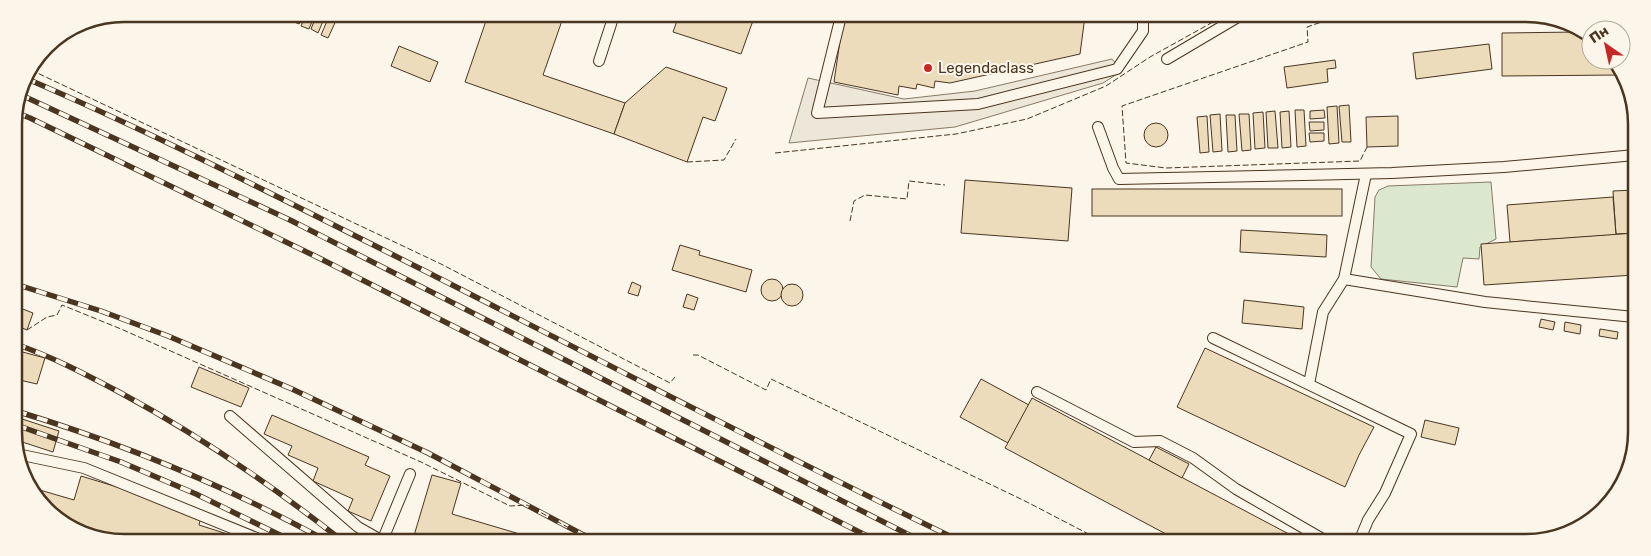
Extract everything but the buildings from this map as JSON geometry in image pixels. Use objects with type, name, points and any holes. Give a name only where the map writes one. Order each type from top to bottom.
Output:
[{"type":"lane","points":[[598,61],[612,22]]},
{"type":"lane","points":[[840,22],[817,113],[978,104],[1117,68],[1142,31],[1143,22]]},
{"type":"lane","points":[[1167,59],[1230,22]]},
{"type":"lane","points":[[1098,127],[1119,179],[1366,174],[1504,167],[1628,156]]},
{"type":"lane","points":[[1310,384],[1323,312],[1344,280],[1366,174]]},
{"type":"lane","points":[[1344,280],[1485,302],[1628,316]]},
{"type":"lane","points":[[1213,338],[1411,434],[1385,492],[1368,520],[1363,533]]},
{"type":"lane","points":[[1037,392],[1134,442],[1160,441],[1193,458],[1236,489],[1313,533]]},
{"type":"lane","points":[[230,416],[358,527],[371,534]]},
{"type":"lane","points":[[25,456],[84,468],[247,534]]},
{"type":"lane","points":[[383,534],[410,474]]},
{"type":"green space","points":[[1491,182],[1496,239],[1480,247],[1479,259],[1463,258],[1457,287],[1381,279],[1371,267],[1375,197],[1379,190],[1388,186]]},
{"type":"shaded area","points":[[1112,59],[1122,71],[1103,83],[955,127],[789,143],[808,78],[904,99],[975,91]]},
{"type":"railway","points":[[32,81],[124,122],[271,194],[755,440],[944,533]]},
{"type":"railway","points":[[26,97],[290,220],[906,533]]},
{"type":"railway","points":[[23,115],[319,258],[862,533]]},
{"type":"railway","points":[[22,286],[101,311],[168,336],[292,389],[428,453],[581,534]]},
{"type":"railway","points":[[22,347],[81,372],[177,425],[260,479],[333,534]]},
{"type":"railway","points":[[22,413],[95,437],[172,467],[249,501],[313,534]]},
{"type":"railway","points":[[22,427],[121,462],[196,494],[278,534]]},
{"type":"fence","points":[[775,153],[956,134],[1027,119],[1106,86],[1150,57],[1213,22]]},
{"type":"fence","points":[[1322,22],[1307,27],[1308,42],[1122,106],[1126,163],[1166,168],[1360,161],[1367,147]]},
{"type":"fence","points":[[37,73],[441,264],[670,383],[675,377]]},
{"type":"fence","points":[[687,162],[724,160],[736,139]]},
{"type":"fence","points":[[850,221],[854,201],[865,195],[907,199],[909,181],[945,185]]},
{"type":"fence","points":[[27,330],[47,317],[57,315],[62,305],[121,329],[421,462],[510,506],[527,505],[579,534]]},
{"type":"fence","points":[[693,355],[698,355],[766,390],[771,379],[1025,501],[1087,533]]},
{"type":"place","name":"Legendaclass","points":[[928,68]]}]
